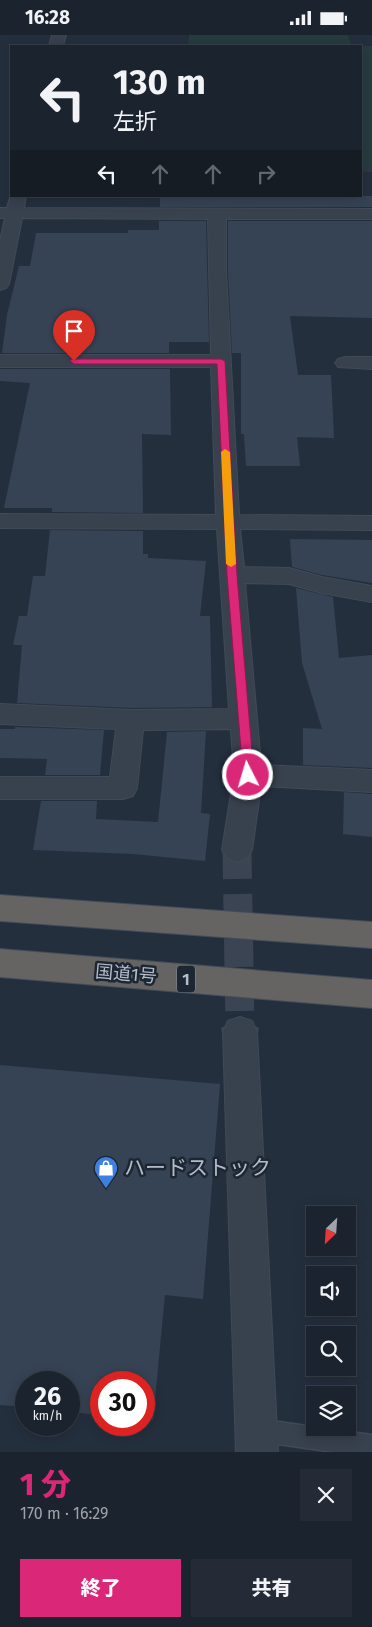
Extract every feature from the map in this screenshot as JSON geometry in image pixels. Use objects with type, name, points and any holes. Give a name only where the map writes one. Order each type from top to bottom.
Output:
[{"type":"highway","points":[[0,908],[372,935]]},
{"type":"highway","name":"国道1号","points":[[0,963],[372,994]]},
{"type":"street","points":[[0,283],[11,207],[218,215],[372,214]]},
{"type":"street","points":[[218,215],[217,271],[228,521],[248,775],[238,850]]},
{"type":"street","points":[[0,361],[221,361]]},
{"type":"street","points":[[345,363],[372,363]]},
{"type":"street","points":[[0,521],[372,523]]},
{"type":"street","points":[[232,575],[289,576],[322,585],[372,594]]},
{"type":"street","points":[[0,714],[131,720],[244,719]]},
{"type":"street","points":[[0,788],[123,788],[131,720]]},
{"type":"street","points":[[248,775],[372,781]]},
{"type":"street","points":[[240,1032],[256,1441]]},
{"type":"lane","points":[[256,1441],[372,1445]]},
{"type":"green space","points":[[189,35],[348,35],[352,45],[188,45]]},
{"type":"green space","points":[[362,46],[372,46],[372,172],[362,172]]},
{"type":"building","points":[[372,196],[372,207],[160,207],[160,197]]},
{"type":"building","points":[[159,221],[206,221],[209,342],[169,342],[169,353],[2,353],[7,315],[19,266],[30,266],[36,233],[128,233],[128,230],[159,230]]},
{"type":"building","points":[[228,221],[372,221],[372,318],[290,316],[298,375],[331,375],[334,438],[297,437],[300,466],[246,466],[244,434],[241,434],[241,353],[232,353],[228,271]]},
{"type":"building","points":[[0,369],[170,369],[171,435],[142,434],[143,513],[52,512],[52,508],[4,508],[30,383],[0,381]]},
{"type":"building","points":[[50,530],[143,531],[143,554],[148,554],[148,558],[206,561],[200,616],[210,616],[212,707],[131,708],[17,703],[22,645],[13,645],[19,616],[27,616],[33,576],[45,576]]},
{"type":"building","points":[[290,539],[372,540],[372,583],[322,575],[292,567]]},
{"type":"building","points":[[296,588],[333,597],[339,658],[372,655],[372,768],[303,765],[303,728],[322,729],[302,663]]},
{"type":"building","points":[[15,727],[104,730],[100,775],[45,775],[47,759],[0,758],[0,729],[15,729]]},
{"type":"building","points":[[206,731],[201,813],[210,814],[205,861],[133,854],[33,850],[41,801],[97,801],[96,819],[158,822],[167,732]]},
{"type":"building","points":[[344,792],[372,794],[372,837],[343,834]]},
{"type":"building","name":"ハードストック","points":[[0,1065],[220,1084],[203,1299],[165,1295],[155,1399],[155,1371],[90,1371],[90,1414],[80,1413],[80,1371],[15,1371],[15,1406],[0,1405]]},
{"type":"tunnel","points":[[237,850],[240,1028]]},
{"type":"slow traffic","points":[[225,452],[231,564]]},
{"type":"place","name":"ハードストック","points":[[106,1189]]},
{"type":"route","points":[[74,361],[221,361],[228,521],[248,775]]}]
